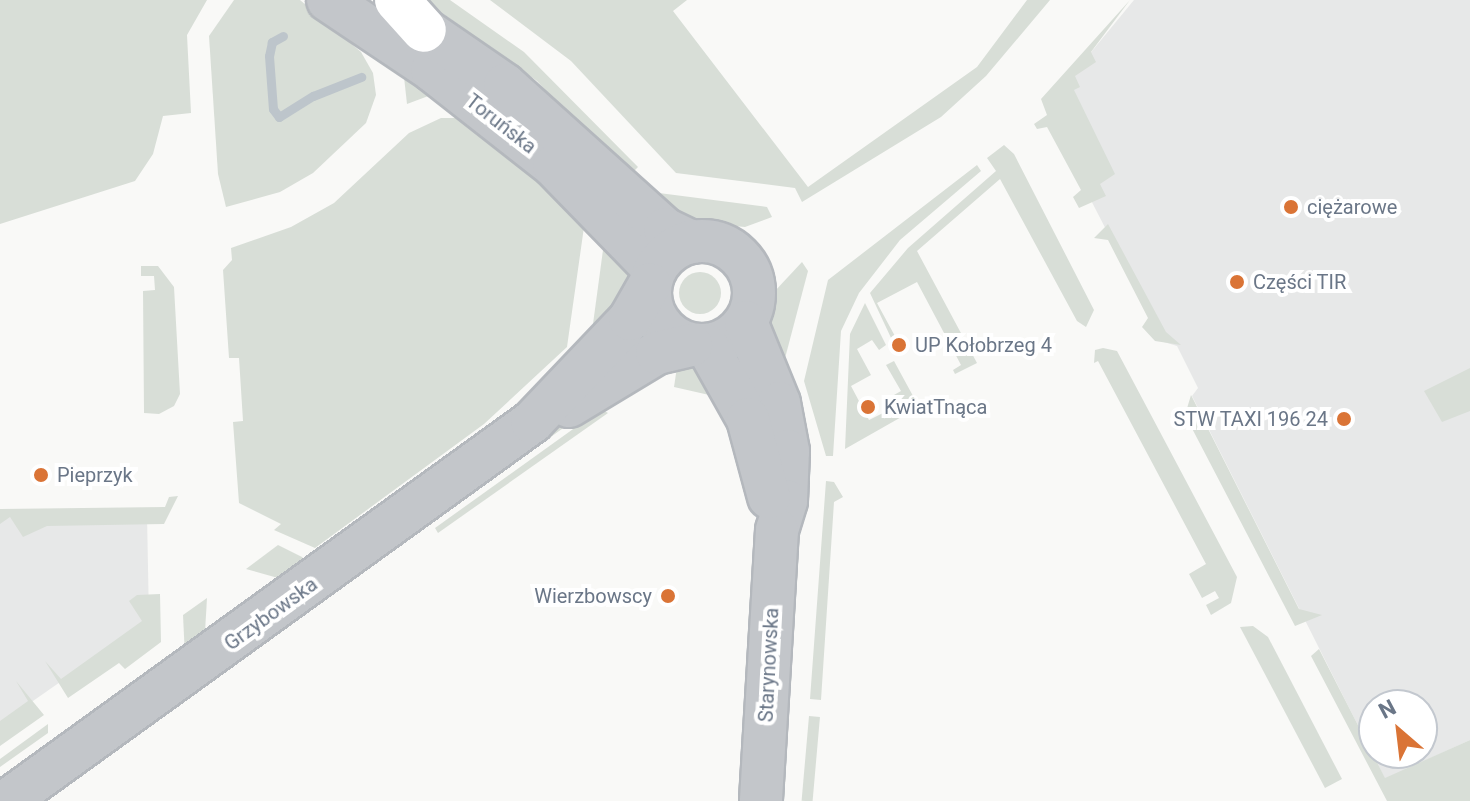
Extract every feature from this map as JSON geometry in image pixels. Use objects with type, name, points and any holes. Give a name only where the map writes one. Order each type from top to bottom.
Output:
[{"type":"street","name":"Toruńska","points":[[328,0],[432,70],[554,166],[653,277]]},
{"type":"street","name":"Toruńska","points":[[381,0],[411,15],[505,85],[665,229],[692,242]]},
{"type":"street","points":[[692,242],[721,244],[747,266],[755,291],[746,322],[725,340],[699,345],[658,323],[653,277],[670,252],[692,242]]},
{"type":"street","name":"Grzybowska","points":[[7,801],[532,422],[630,319],[653,277]]},
{"type":"street","name":"Starynowska","points":[[746,322],[779,403],[786,435],[786,501],[777,530],[761,801]]},
{"type":"street","name":"Grzybowska","points":[[532,422],[567,408],[657,353],[699,345]]},
{"type":"street","name":"Starynowska","points":[[699,345],[752,427],[777,530]]},
{"type":"shaded area","points":[[0,0],[207,0],[187,35],[191,113],[163,116],[153,154],[135,181],[0,224]]},
{"type":"shaded area","points":[[234,0],[300,0],[361,52],[373,73],[376,95],[366,123],[313,173],[280,192],[226,207],[218,174],[209,36]]},
{"type":"shaded area","points":[[424,0],[450,0],[524,52],[638,167],[627,178],[537,81]]},
{"type":"shaded area","points":[[490,0],[687,0],[673,11],[808,187],[977,67],[1027,0],[1050,0],[986,76],[941,117],[802,202],[795,188],[676,173],[571,61]]},
{"type":"shaded area","points":[[1130,0],[1091,52],[1096,62],[1075,76],[1080,87],[1074,90],[1115,174],[1100,184],[1106,196],[1079,208],[1073,197],[1081,190],[1047,127],[1037,129],[1034,124],[1047,115],[1041,99]]},
{"type":"shaded area","points":[[1134,0],[1470,0],[1470,740],[1438,755],[1438,689],[1358,689],[1358,725],[1192,396],[1198,388],[1177,346],[1164,342],[1047,115],[1050,102]]},
{"type":"shaded area","points":[[403,68],[431,95],[407,104]]},
{"type":"shaded area","points":[[441,118],[463,118],[490,129],[584,227],[567,347],[484,424],[315,548],[274,530],[281,524],[239,503],[233,422],[243,421],[239,358],[229,358],[223,270],[232,260],[231,248],[291,227],[334,203],[409,133]]},
{"type":"shaded area","points":[[1004,145],[1014,154],[1094,310],[1086,327],[1077,321],[1000,179],[917,251],[977,363],[955,374],[953,370],[961,365],[917,282],[877,303],[896,338],[892,340],[870,293],[908,248],[996,171],[987,158]]},
{"type":"shaded area","points":[[977,165],[981,171],[900,240],[859,293],[841,331],[833,456],[826,456],[804,381],[828,280]]},
{"type":"shaded area","points":[[659,193],[767,207],[772,217],[745,227],[689,222],[651,201]]},
{"type":"shaded area","points":[[1108,224],[1166,332],[1181,345],[1155,341],[1142,327],[1148,318],[1108,240],[1094,238]]},
{"type":"shaded area","points":[[613,240],[630,277],[602,332],[593,324],[603,250]]},
{"type":"shaded area","points":[[802,262],[808,271],[784,362],[766,318],[774,292]]},
{"type":"shaded area","points":[[141,266],[158,266],[174,287],[180,394],[174,406],[159,414],[144,413],[143,291],[155,290],[154,276],[141,276]]},
{"type":"shaded area","points":[[700,272],[715,278],[721,293],[715,308],[700,314],[685,308],[679,293],[685,278]]},
{"type":"shaded area","points":[[865,303],[886,345],[879,350],[872,340],[857,349],[871,375],[851,386],[869,420],[899,405],[894,395],[901,391],[886,365],[894,361],[919,407],[845,449],[850,334]]},
{"type":"shaded area","points":[[1095,350],[1117,351],[1237,577],[1231,603],[1211,615],[1206,605],[1219,598],[1215,591],[1202,598],[1189,574],[1206,564],[1098,361],[1094,363]]},
{"type":"shaded area","points":[[693,366],[706,374],[718,397],[674,387],[677,367]]},
{"type":"shaded area","points":[[1470,368],[1470,411],[1442,422],[1424,391]]},
{"type":"shaded area","points":[[1191,395],[1299,609],[1322,615],[1295,626],[1185,415]]},
{"type":"shaded area","points":[[608,396],[432,522],[432,516],[542,433]]},
{"type":"shaded area","points":[[601,409],[608,413],[438,533],[435,528]]},
{"type":"shaded area","points":[[826,481],[834,482],[843,497],[834,502],[821,700],[810,699]]},
{"type":"shaded area","points":[[178,496],[164,524],[47,526],[23,537],[10,517],[0,524],[0,509],[165,507],[169,497]]},
{"type":"shaded area","points":[[0,514],[147,515],[149,620],[0,724]]},
{"type":"shaded area","points":[[278,545],[302,557],[310,568],[278,578],[246,569]]},
{"type":"shaded area","points":[[160,594],[161,642],[125,669],[119,663],[68,698],[45,661],[61,679],[142,621],[129,601],[137,595]]},
{"type":"shaded area","points":[[207,598],[205,632],[185,657],[183,615]]},
{"type":"shaded area","points":[[1253,626],[1268,637],[1342,779],[1325,788],[1240,627]]},
{"type":"shaded area","points":[[1319,649],[1358,725],[1358,746],[1311,656]]},
{"type":"shaded area","points":[[16,681],[44,715],[0,746],[0,721],[28,701]]},
{"type":"shaded area","points":[[809,716],[820,717],[813,801],[802,801]]},
{"type":"shaded area","points":[[48,724],[48,733],[0,767],[0,759]]},
{"type":"shaded area","points":[[1470,740],[1470,801],[1387,801],[1370,769],[1380,769],[1385,778],[1405,769],[1438,769],[1438,754]]},
{"type":"shaded area","points":[[1380,769],[1407,769],[1385,779]]},
{"type":"waterway","points":[[283,36],[272,42],[269,56],[273,109],[279,117],[313,96],[361,77]]},
{"type":"place","name":"ciężarowe","points":[[1291,207]]},
{"type":"place","name":"Części TIR","points":[[1237,282]]},
{"type":"place","name":"UP Kołobrzeg 4","points":[[899,345]]},
{"type":"place","name":"KwiatTnąca","points":[[868,407]]},
{"type":"place","name":"STW TAXI 196 24","points":[[1344,419]]},
{"type":"place","name":"Pieprzyk","points":[[41,475]]},
{"type":"place","name":"Wierzbowscy","points":[[668,596]]}]
